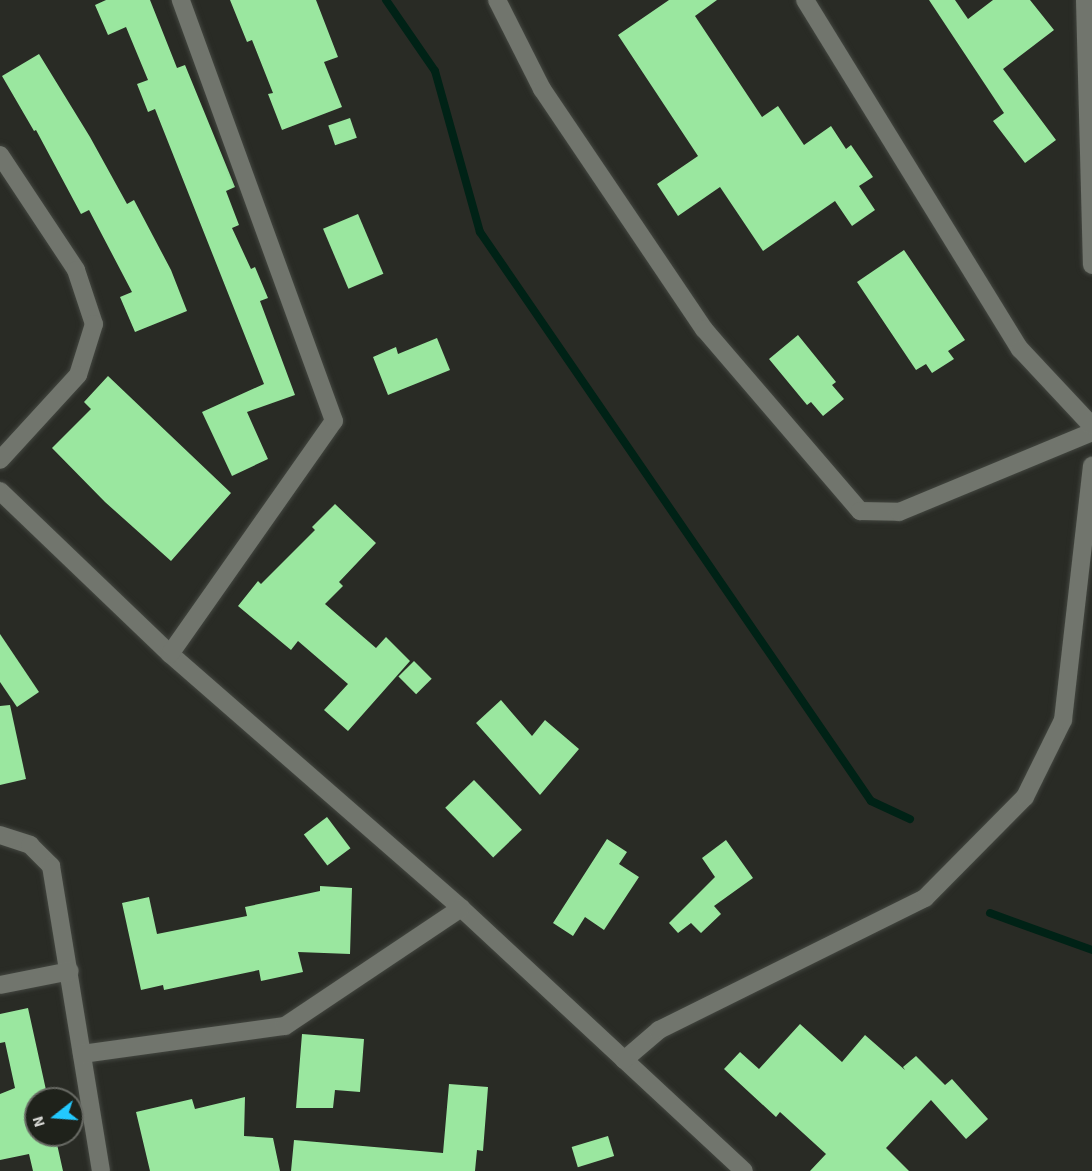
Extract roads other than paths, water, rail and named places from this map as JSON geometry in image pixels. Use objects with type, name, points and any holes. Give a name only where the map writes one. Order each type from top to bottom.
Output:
[{"type":"street","points":[[170,654],[334,421],[181,0]]},
{"type":"street","points":[[497,0],[542,89],[704,328],[860,511],[899,512],[1092,432]]},
{"type":"street","points":[[805,0],[1020,348],[1092,426]]},
{"type":"street","points":[[1085,0],[1092,265]]},
{"type":"street","points":[[0,155],[76,270],[94,324],[78,375],[0,460]]},
{"type":"street","points":[[624,1060],[659,1030],[925,898],[1025,797],[1063,720],[1092,466]]},
{"type":"street","points":[[0,490],[170,654],[461,908],[744,1171]]},
{"type":"street","points":[[0,835],[30,845],[51,866],[101,1171]]},
{"type":"street","points":[[82,1054],[285,1026],[461,908]]},
{"type":"street","points":[[0,986],[70,971]]},
{"type":"waterway","points":[[386,0],[435,71],[480,232],[871,801],[910,819]]},
{"type":"waterway","points":[[990,913],[1092,950]]}]
